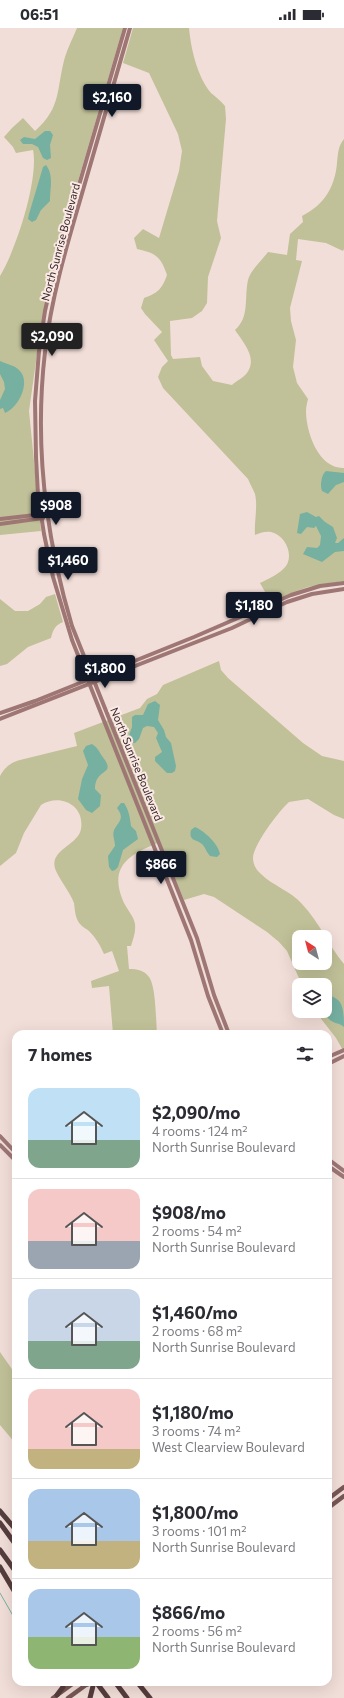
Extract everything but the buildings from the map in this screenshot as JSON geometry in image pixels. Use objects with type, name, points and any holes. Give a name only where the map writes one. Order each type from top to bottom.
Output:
[{"type":"highway","points":[[0,1511],[12,1525]]},
{"type":"highway","points":[[0,1523],[12,1540]]},
{"type":"highway","points":[[0,1550],[12,1566]]},
{"type":"highway","points":[[0,1567],[12,1587]]},
{"type":"highway","points":[[55,1696],[63,1686]]},
{"type":"highway","points":[[90,1686],[90,1698]]},
{"type":"highway","points":[[98,1686],[108,1698]]},
{"type":"highway","points":[[118,1686],[127,1698]]},
{"type":"highway","points":[[140,1686],[150,1698]]},
{"type":"highway","points":[[144,1686],[150,1698]]},
{"type":"main road","points":[[332,1496],[344,1488]]},
{"type":"main road","points":[[332,1505],[344,1496]]},
{"type":"main road","points":[[55,1696],[69,1686]]},
{"type":"main road","points":[[68,1698],[87,1686]]},
{"type":"street","name":"North Sunrise Boulevard","points":[[107,721],[101,716],[67,627],[53,577],[43,516],[36,457],[35,401],[39,350],[45,311],[55,267],[125,28]]},
{"type":"street","name":"North Sunrise Boulevard","points":[[130,28],[54,293],[45,352],[41,420],[44,487],[51,540],[61,587],[72,626],[107,721],[197,938],[214,995],[227,1030]]},
{"type":"street","points":[[0,519],[43,516]]},
{"type":"street","points":[[0,524],[43,516]]},
{"type":"street","points":[[0,713],[236,620],[279,600],[320,586],[344,583]]},
{"type":"street","points":[[0,720],[232,628],[281,605],[312,594],[344,589]]},
{"type":"street","points":[[67,627],[72,626]]},
{"type":"street","name":"North Sunrise Boulevard","points":[[112,733],[192,940],[210,1001],[221,1030]]},
{"type":"street","points":[[332,1056],[344,1050]]},
{"type":"street","points":[[332,1062],[344,1056]]},
{"type":"street","points":[[0,1136],[12,1149]]},
{"type":"street","points":[[0,1145],[12,1157]]},
{"type":"street","points":[[332,1162],[344,1170]]},
{"type":"street","points":[[332,1169],[344,1177]]},
{"type":"green space","points":[[77,28],[123,28],[51,273],[40,333],[29,411],[41,531],[0,535],[0,276],[13,249],[25,214],[33,178],[34,163],[33,150],[16,153],[4,137],[23,118],[35,131],[50,114],[57,97],[65,57]]},
{"type":"green space","points":[[133,28],[189,28],[193,53],[202,79],[211,93],[225,106],[226,119],[217,221],[221,238],[208,277],[207,303],[202,311],[192,318],[170,321],[171,355],[173,359],[200,357],[202,366],[213,381],[232,385],[247,373],[251,362],[250,356],[248,350],[235,330],[240,325],[245,313],[249,277],[268,252],[287,255],[290,234],[303,222],[302,216],[310,212],[322,201],[331,187],[336,172],[339,147],[344,139],[344,249],[343,251],[326,243],[298,239],[296,260],[302,261],[290,308],[291,321],[296,340],[293,367],[297,383],[308,399],[306,410],[308,429],[311,439],[321,456],[328,463],[335,467],[344,468],[344,581],[308,587],[273,600],[269,599],[260,583],[277,574],[286,566],[289,556],[287,546],[280,537],[271,532],[255,535],[256,499],[248,479],[163,388],[158,377],[162,367],[168,361],[154,340],[162,332],[141,308],[144,298],[159,290],[167,275],[157,257],[149,252],[137,249],[134,238],[143,229],[159,238],[179,171],[182,151],[178,134],[149,73],[123,63]]},
{"type":"green space","points":[[55,594],[63,622],[55,628],[51,638],[28,647],[7,664],[0,666],[0,599],[15,611],[28,611],[40,604],[46,597]]},
{"type":"green space","points":[[219,661],[221,670],[228,678],[303,743],[322,756],[344,761],[344,819],[334,815],[308,799],[289,802],[273,820],[254,852],[253,858],[256,869],[271,882],[298,899],[321,930],[292,930],[292,962],[287,951],[279,942],[267,932],[214,897],[204,894],[184,900],[160,842],[131,857],[120,870],[118,879],[119,890],[135,924],[135,933],[131,946],[127,946],[129,969],[143,971],[149,977],[153,988],[157,1030],[113,1030],[109,986],[92,988],[91,981],[119,971],[112,951],[104,954],[94,936],[78,922],[74,903],[60,879],[54,864],[59,853],[79,835],[81,821],[79,813],[70,804],[63,801],[56,800],[41,805],[24,833],[16,853],[0,866],[0,776],[13,762],[77,746],[74,733],[140,708],[147,699],[157,694],[163,685]]},
{"type":"green space","points":[[332,947],[344,964],[344,1052],[332,1033],[332,1030],[330,1030],[320,1018],[332,1018],[332,978],[299,978],[295,970],[332,970]]},
{"type":"green space","points":[[0,1352],[12,1369],[12,1439],[0,1425]]},
{"type":"water","points":[[45,131],[50,131],[53,135],[50,145],[51,158],[47,160],[43,158],[38,147],[32,144],[23,144],[20,140],[24,137],[35,139]]},
{"type":"water","points":[[46,165],[51,178],[50,201],[41,210],[36,220],[32,222],[28,219],[29,214],[43,167]]},
{"type":"water","points":[[0,361],[18,369],[23,376],[24,382],[22,395],[14,406],[5,413],[3,408],[0,409],[0,400],[5,389],[4,382],[0,374]]},
{"type":"water","points":[[326,471],[344,473],[344,482],[336,485],[328,494],[322,491],[321,486],[322,478]]},
{"type":"water","points":[[307,512],[316,517],[319,516],[333,527],[337,538],[335,543],[338,543],[344,538],[344,551],[335,552],[322,562],[303,554],[307,547],[317,548],[320,545],[321,536],[316,526],[314,528],[307,527],[301,534],[297,533],[300,514]]},
{"type":"water","points":[[155,701],[160,705],[158,720],[166,737],[171,743],[176,766],[175,771],[172,773],[167,773],[155,761],[155,757],[162,752],[156,738],[158,733],[154,727],[147,726],[143,728],[139,739],[135,743],[132,743],[128,738],[132,727],[132,717],[135,715],[143,715],[148,704]]},
{"type":"water","points":[[92,744],[99,751],[108,766],[107,769],[98,777],[96,782],[95,789],[101,795],[100,806],[92,813],[86,810],[78,799],[82,779],[88,765],[83,751],[86,746]]},
{"type":"water","points":[[121,803],[124,803],[127,808],[131,826],[136,831],[138,839],[123,850],[118,867],[112,871],[109,867],[108,856],[115,846],[113,832],[121,817],[117,808]]},
{"type":"water","points":[[195,827],[206,834],[217,846],[220,854],[217,857],[210,856],[201,843],[191,837],[191,830]]},
{"type":"water","points":[[332,996],[340,1002],[343,1012],[344,1027],[328,1018],[332,1018]]},
{"type":"waterway","points":[[0,1593],[12,1614]]}]
